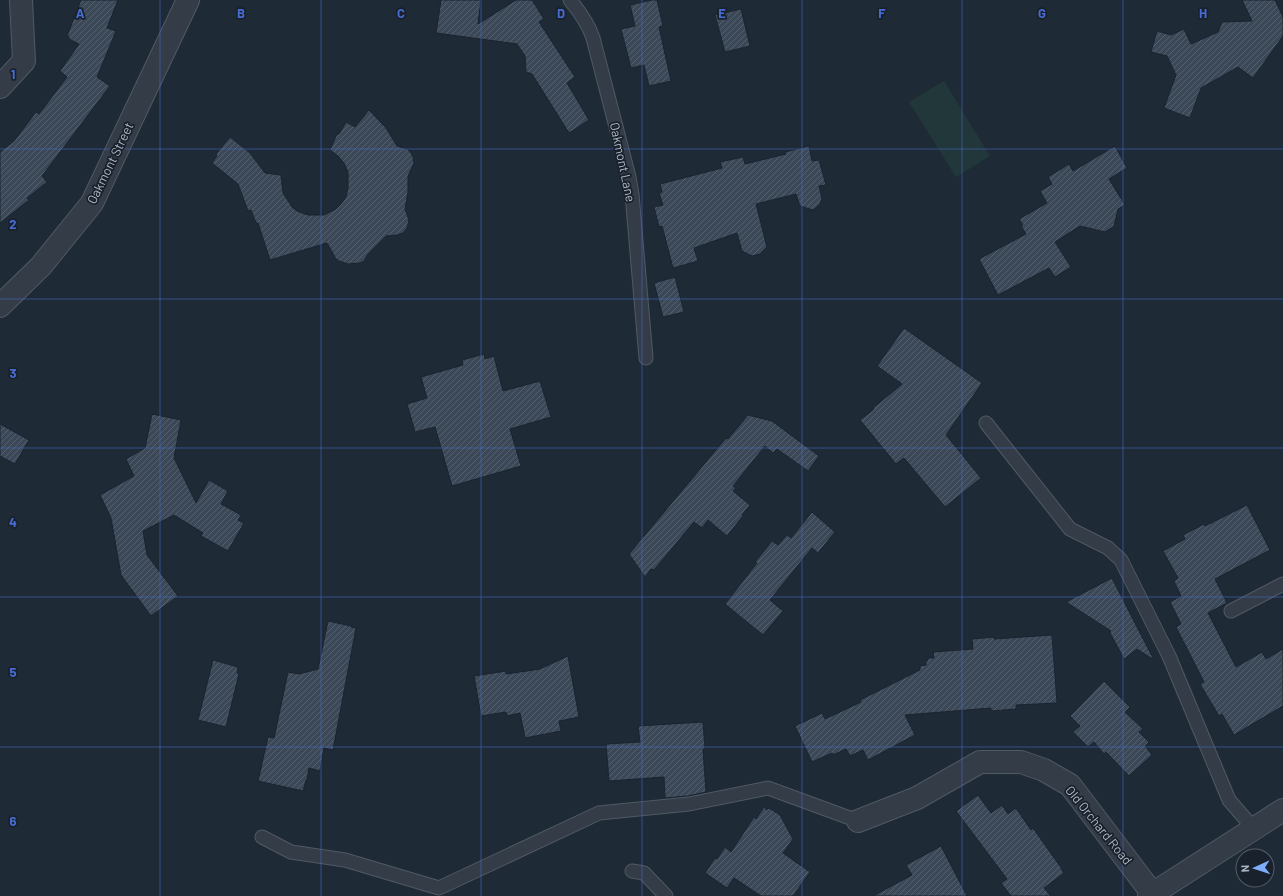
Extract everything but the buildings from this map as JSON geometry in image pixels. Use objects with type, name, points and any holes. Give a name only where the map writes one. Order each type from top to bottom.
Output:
[{"type":"street","points":[[0,87],[24,61],[21,0]]},
{"type":"street","name":"Oakmont Street","points":[[0,306],[41,266],[92,203],[188,0]]},
{"type":"street","name":"Old Orchard Road","points":[[858,821],[917,798],[980,762],[1021,762],[1044,770],[1070,785],[1151,895]]},
{"type":"street","points":[[1151,895],[1283,810]]},
{"type":"lane","name":"Oakmont Lane","points":[[570,0],[589,25],[594,38],[629,177],[632,194],[646,358]]},
{"type":"lane","points":[[986,423],[1070,529],[1108,548],[1121,560],[1169,656],[1229,800],[1254,829]]},
{"type":"lane","points":[[1231,611],[1283,584]]},
{"type":"lane","points":[[262,837],[291,852],[345,860],[439,888],[599,813],[689,804],[768,788],[858,821]]},
{"type":"lane","points":[[632,871],[644,873],[666,896]]},
{"type":"green space","points":[[944,81],[990,156],[956,177],[909,102]]}]
